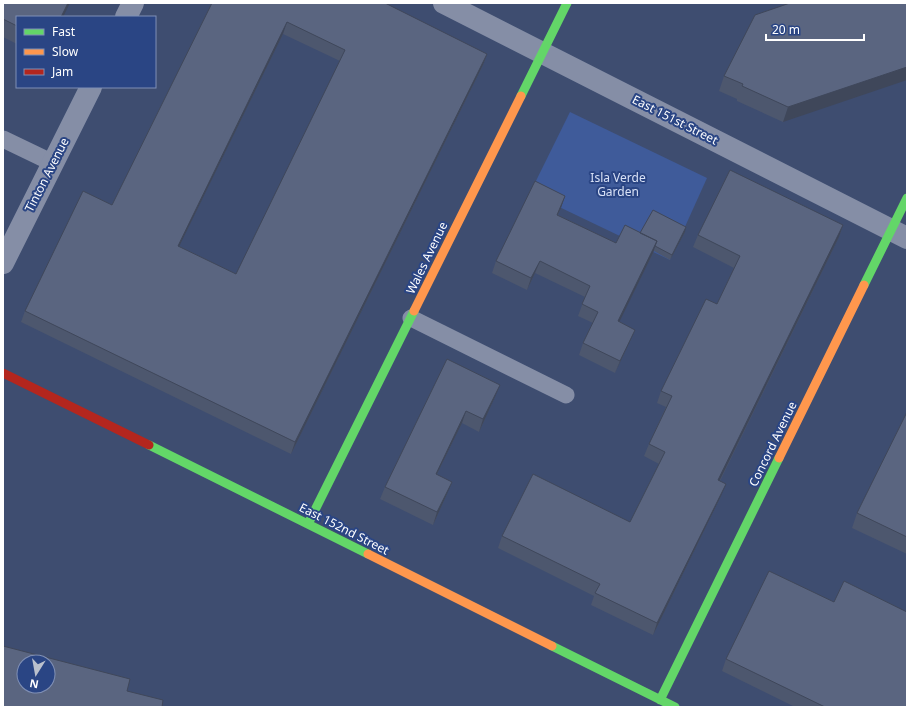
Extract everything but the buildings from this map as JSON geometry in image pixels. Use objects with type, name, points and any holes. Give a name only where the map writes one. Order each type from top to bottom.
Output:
[{"type":"street","points":[[126,16],[133,3]]},
{"type":"street","name":"East 151st Street","points":[[444,3],[899,234]]},
{"type":"street","name":"Wales Avenue","points":[[308,524],[567,3]]},
{"type":"street","name":"Tinton Avenue","points":[[3,263],[90,88]]},
{"type":"street","name":"Concord Avenue","points":[[660,700],[899,234],[907,198]]},
{"type":"street","name":"East 152nd Street","points":[[3,373],[675,707]]},
{"type":"lane","points":[[3,139],[53,163]]},
{"type":"lane","points":[[411,318],[566,395]]},
{"type":"green space","name":"Isla Verde Garden","points":[[570,112],[707,178],[670,260],[530,193]]},
{"type":"traffic: fast","points":[[521,96],[567,3]]},
{"type":"traffic: fast","points":[[864,285],[907,198]]},
{"type":"traffic: fast","points":[[308,524],[414,311]]},
{"type":"traffic: fast","points":[[149,445],[368,554]]},
{"type":"traffic: fast","points":[[660,700],[779,458]]},
{"type":"traffic: fast","points":[[552,646],[675,707]]},
{"type":"traffic: slow","points":[[414,311],[521,96]]},
{"type":"traffic: slow","points":[[779,458],[864,285]]},
{"type":"traffic: slow","points":[[368,554],[552,646]]},
{"type":"traffic: jam","points":[[3,373],[149,445]]}]
